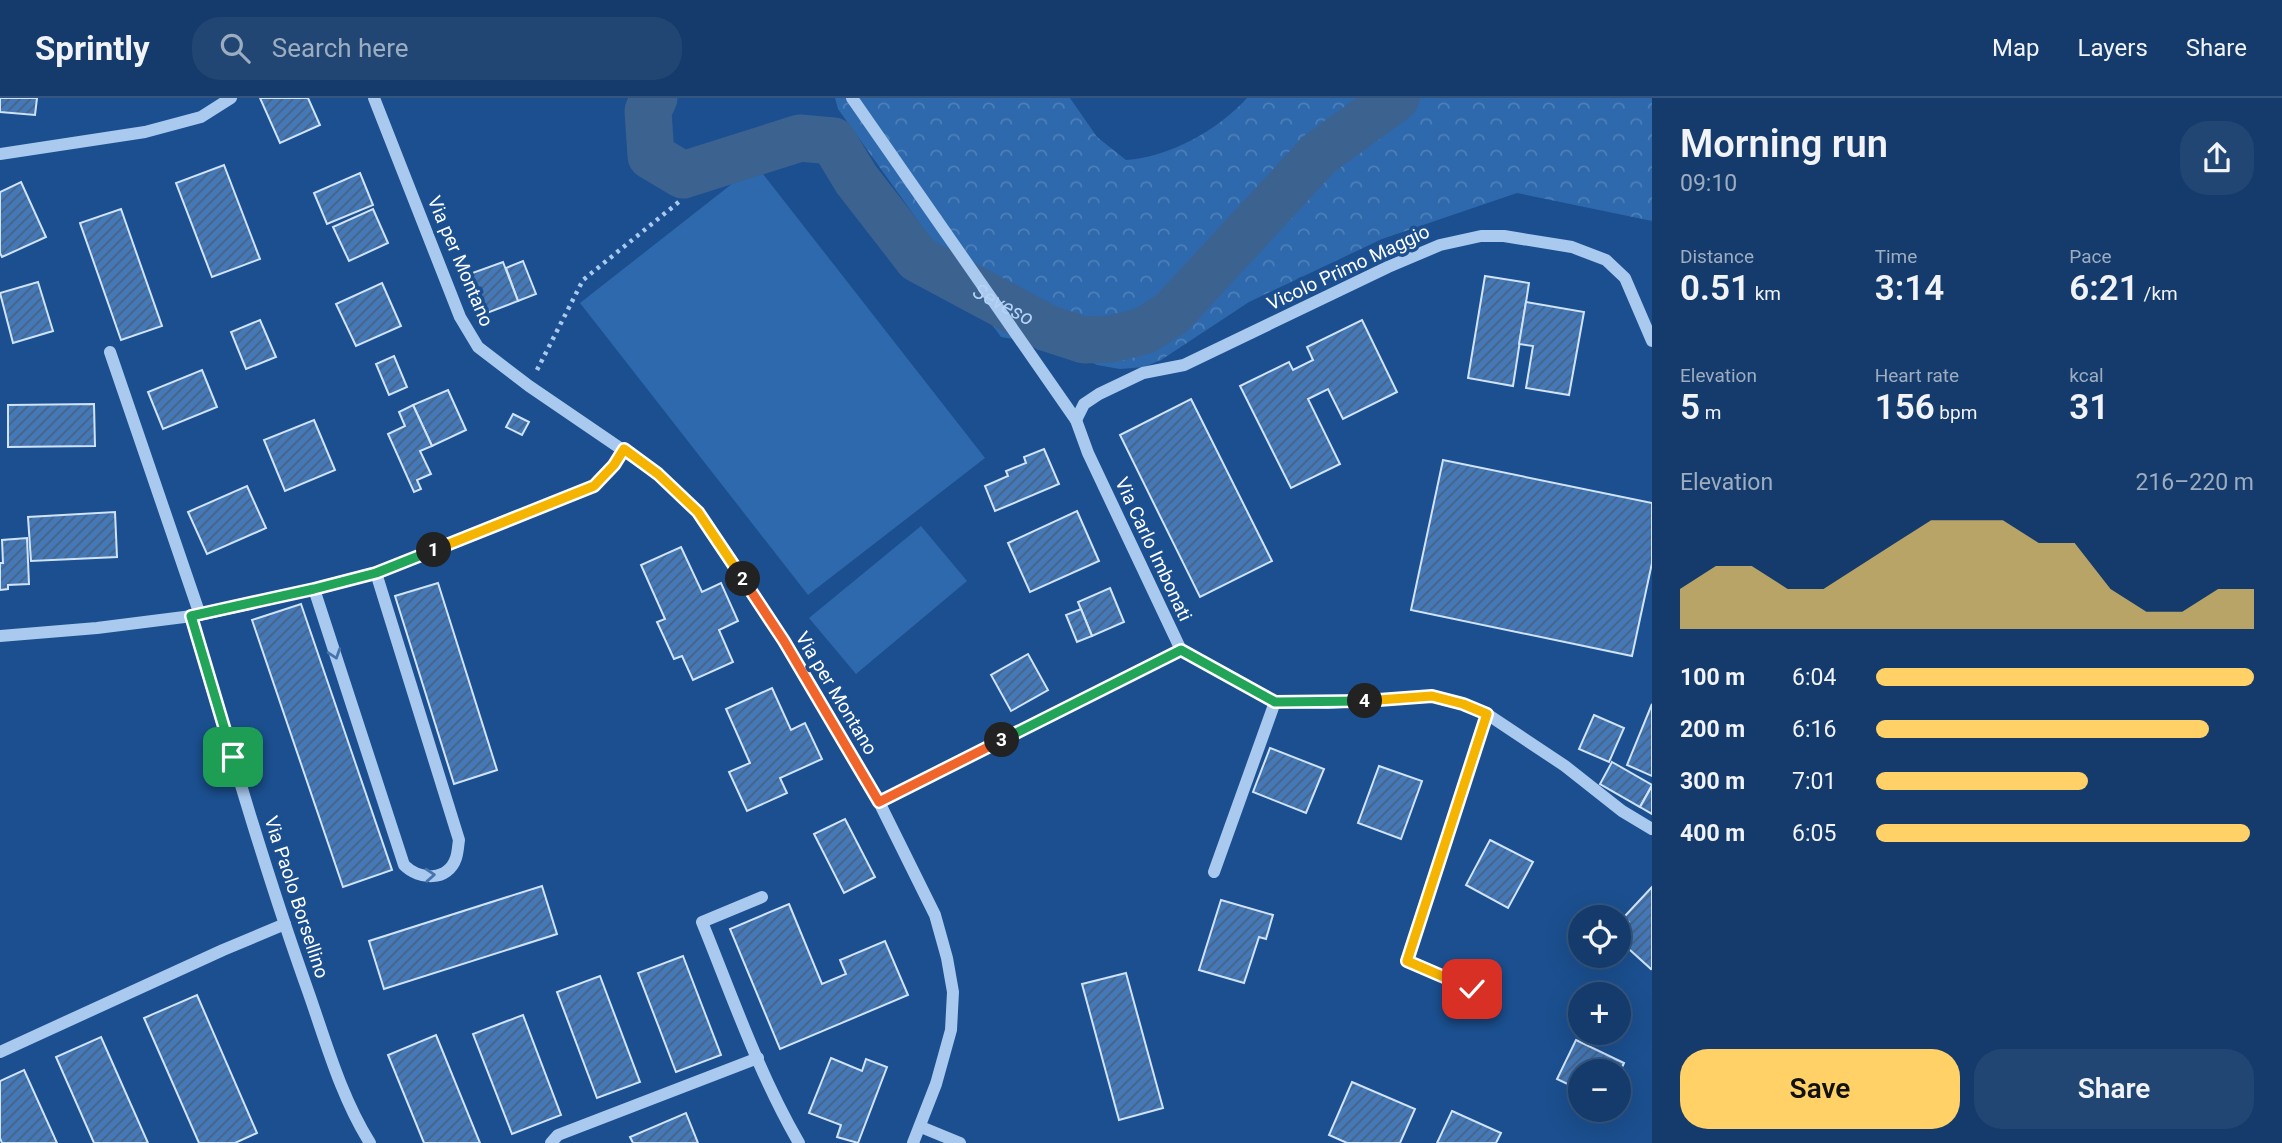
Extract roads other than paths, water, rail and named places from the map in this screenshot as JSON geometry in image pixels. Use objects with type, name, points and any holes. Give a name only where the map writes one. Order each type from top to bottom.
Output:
[{"type":"street","points":[[0,154],[145,132],[201,117],[231,98]]},
{"type":"street","name":"Via per Montano","points":[[374,98],[460,317],[478,347],[529,386],[658,474],[698,512],[784,641],[879,802],[935,915],[953,992],[951,1030],[936,1084],[913,1143]]},
{"type":"street","name":"Via Carlo Imbonati","points":[[852,98],[1076,420],[1087,453],[1181,650],[1275,702],[1328,703],[1432,696],[1463,704],[1487,714],[1565,765],[1622,811],[1652,829]]},
{"type":"street","name":"Vicolo Primo Maggio","points":[[1076,420],[1084,404],[1143,373],[1184,365],[1388,267],[1440,245],[1481,236],[1504,236],[1572,247],[1606,260],[1625,278],[1652,341]]},
{"type":"street","name":"Via Paolo Borsellino","points":[[110,352],[196,616],[254,828],[285,924],[355,1119],[370,1143]]},
{"type":"street","points":[[0,636],[196,616],[376,573],[594,486],[614,465],[624,449]]},
{"type":"street","points":[[314,589],[404,865],[419,876],[437,876],[452,866],[459,840],[376,573]]},
{"type":"street","points":[[879,802],[1181,650]]},
{"type":"street","points":[[1214,872],[1275,702]]},
{"type":"street","points":[[1472,989],[1407,961],[1487,714]]},
{"type":"street","points":[[762,897],[702,922],[758,1058],[784,1117],[799,1143]]},
{"type":"street","points":[[0,1052],[285,924]]},
{"type":"street","points":[[551,1143],[558,1135],[758,1058]]},
{"type":"street","points":[[921,1127],[960,1143]]},
{"type":"waterway","name":"Seveso","points":[[654,98],[648,111],[651,156],[683,175],[800,138],[833,141],[856,179],[918,259],[1047,328],[1084,340],[1111,339],[1144,331],[1172,313],[1319,154],[1396,98]]}]
